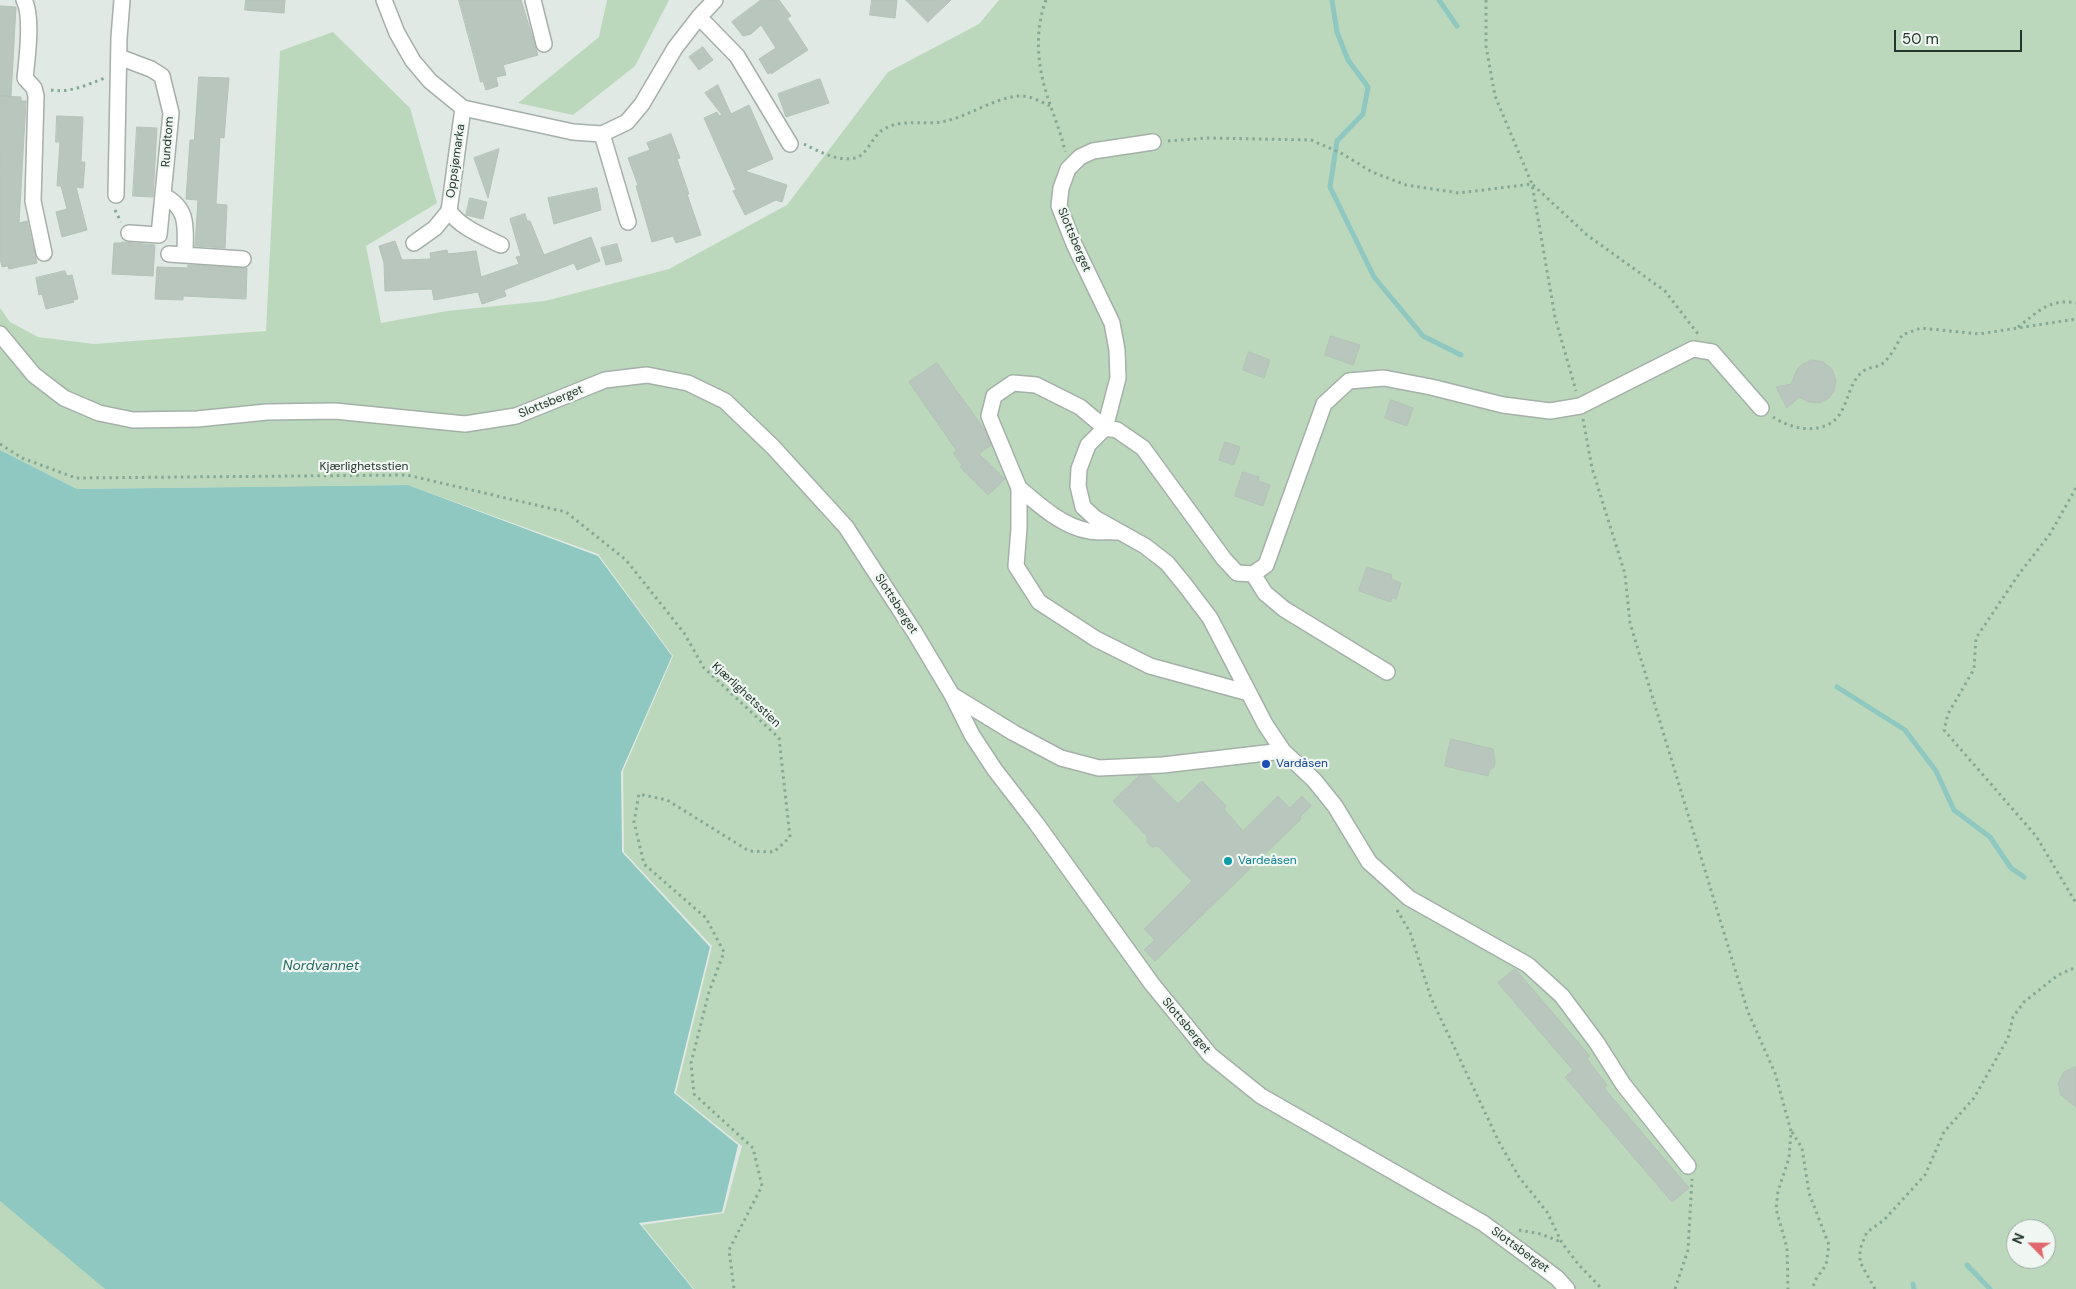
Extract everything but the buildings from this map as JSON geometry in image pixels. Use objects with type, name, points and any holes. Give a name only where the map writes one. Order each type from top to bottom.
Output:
[{"type":"street","points":[[24,0],[27,6],[28,40],[25,78],[34,88],[36,96],[33,201],[44,253]]},
{"type":"street","points":[[116,195],[122,0]]},
{"type":"street","name":"Oppsjømarka","points":[[384,0],[397,34],[413,61],[430,82],[463,108],[573,132],[602,134]]},
{"type":"street","points":[[533,0],[544,44]]},
{"type":"street","points":[[628,222],[602,134],[626,122],[642,104],[675,48],[715,0]]},
{"type":"street","points":[[699,17],[736,56],[786,138]]},
{"type":"street","name":"Rundtom","points":[[119,64],[151,69],[162,76],[171,113],[164,196]]},
{"type":"street","name":"Oppsjømarka","points":[[463,108],[449,211],[454,218],[469,229],[501,245]]},
{"type":"street","points":[[1068,169],[1080,157],[1093,151],[1154,142]]},
{"type":"street","name":"Slottsberget","points":[[1068,169],[1061,188],[1058,206],[1112,323],[1118,350],[1118,378],[1105,428]]},
{"type":"street","points":[[129,233],[159,235],[164,196],[175,202],[184,217],[185,255]]},
{"type":"street","points":[[414,243],[435,228],[449,211]]},
{"type":"street","points":[[170,254],[243,259]]},
{"type":"street","name":"Slottsberget","points":[[0,334],[34,375],[64,398],[99,413],[133,420],[196,418],[266,412],[335,411],[465,424],[516,416],[605,380],[647,375],[688,383],[725,401],[773,447],[846,527],[952,695],[972,735],[995,770],[1036,823],[1152,984],[1210,1055],[1261,1096],[1483,1223],[1557,1278],[1567,1289]]},
{"type":"street","points":[[1249,693],[1150,666],[1096,639],[1039,602],[1016,566],[1019,528],[1019,488],[989,416],[994,396],[1013,383],[1036,385],[1080,407],[1105,428],[1117,430],[1143,448],[1224,559],[1237,573],[1253,574],[1266,565],[1324,404],[1349,381],[1384,378],[1431,387],[1503,406],[1550,411],[1580,406],[1694,349],[1712,352],[1761,408]]},
{"type":"street","points":[[1105,428],[1088,444],[1079,469],[1078,486],[1083,507],[1095,518],[1145,546],[1167,563],[1185,585],[1210,618],[1265,724],[1283,752],[1314,780],[1335,806],[1369,862],[1409,898],[1528,965],[1562,996],[1624,1084],[1688,1166]]},
{"type":"street","points":[[1019,488],[1043,508],[1067,522],[1089,531],[1120,532]]},
{"type":"street","points":[[1253,574],[1265,593],[1284,609],[1387,672]]},
{"type":"street","name":"Slottsberget","points":[[952,695],[1014,733],[1061,758],[1099,768],[1163,765],[1283,752]]},
{"type":"path","points":[[1046,0],[1038,27],[1037,47],[1050,106],[1063,140],[1068,169]]},
{"type":"path","points":[[1486,0],[1486,46],[1495,96],[1532,184],[1555,317],[1580,406],[1592,468],[1625,574],[1630,623],[1748,1012],[1775,1073],[1791,1131],[1802,1148],[1809,1193],[1829,1245],[1826,1264],[1812,1289]]},
{"type":"path","points":[[63,92],[75,90],[119,64]]},
{"type":"path","points":[[786,138],[824,154],[852,159],[859,157],[881,131],[894,125],[911,122],[941,122],[1002,100],[1019,96],[1032,98],[1050,106]]},
{"type":"path","points":[[1154,142],[1207,138],[1311,140],[1341,153],[1372,172],[1406,186],[1459,193],[1532,184]]},
{"type":"path","points":[[1532,184],[1586,235],[1665,291],[1712,352]]},
{"type":"path","points":[[116,195],[113,205],[119,219],[129,233]]},
{"type":"path","points":[[2016,328],[2047,305],[2063,300],[2076,303]]},
{"type":"path","points":[[1761,408],[1780,421],[1800,428],[1823,427],[1839,415],[1853,384],[1862,372],[1882,364],[1892,353],[1902,335],[1921,328],[1979,334],[2076,319]]},
{"type":"path","name":"Kjærlighetsstien","points":[[0,444],[22,458],[76,478],[407,474],[566,512],[626,560],[684,633],[704,668],[779,738],[790,838],[774,852],[749,851],[667,800],[639,794],[634,822],[644,864],[706,918],[724,952],[709,992],[692,1063],[694,1094],[753,1148],[762,1186],[728,1250],[734,1289]]},
{"type":"path","points":[[2076,488],[2050,534],[2019,574],[1976,638],[1974,669],[1948,714],[1944,730],[2036,836],[2076,903]]},
{"type":"path","points":[[1396,909],[1410,932],[1431,998],[1499,1142],[1519,1176],[1547,1212],[1562,1242],[1579,1266],[1602,1289]]},
{"type":"path","points":[[1875,1289],[1860,1262],[1860,1249],[1867,1232],[1884,1220],[1925,1175],[1944,1132],[1974,1098],[2008,1038],[2013,1017],[2024,1002],[2058,975],[2076,967]]},
{"type":"path","points":[[1788,1289],[1787,1248],[1776,1209],[1778,1191],[1789,1158],[1791,1131]]},
{"type":"path","points":[[1675,1289],[1688,1250],[1693,1182],[1688,1166]]},
{"type":"green space","points":[[607,0],[669,0],[635,66],[573,115],[518,103],[599,37]]},
{"type":"green space","points":[[999,0],[2076,0],[2076,1289],[694,1289],[642,1225],[724,1213],[742,1146],[676,1093],[712,946],[624,852],[623,771],[673,656],[598,554],[408,485],[77,489],[0,450],[0,308],[10,322],[38,337],[94,344],[266,331],[280,51],[333,32],[410,108],[437,203],[366,246],[381,323],[447,311],[545,301],[669,269],[787,205],[888,72],[979,24]]},
{"type":"green space","points":[[0,1201],[42,1234],[105,1289],[0,1289]]},
{"type":"water","name":"Nordvannet","points":[[0,450],[77,489],[408,485],[598,556],[672,656],[621,772],[622,852],[710,947],[674,1093],[738,1145],[722,1212],[639,1223],[693,1289],[105,1289],[0,1201]]},
{"type":"waterway","points":[[1332,0],[1337,32],[1348,60],[1368,87],[1363,114],[1337,141],[1330,187],[1374,277],[1423,336],[1461,355]]},
{"type":"waterway","points":[[1439,0],[1457,26]]},
{"type":"waterway","points":[[1837,687],[1905,730],[1936,771],[1954,810],[1990,837],[2011,868],[2024,877]]},
{"type":"waterway","points":[[1967,1265],[1990,1289]]},
{"type":"waterway","points":[[1913,1284],[1914,1289]]},
{"type":"place","name":"Vardåsen","points":[[1266,764]]},
{"type":"place","name":"Vardeåsen","points":[[1228,861]]}]
